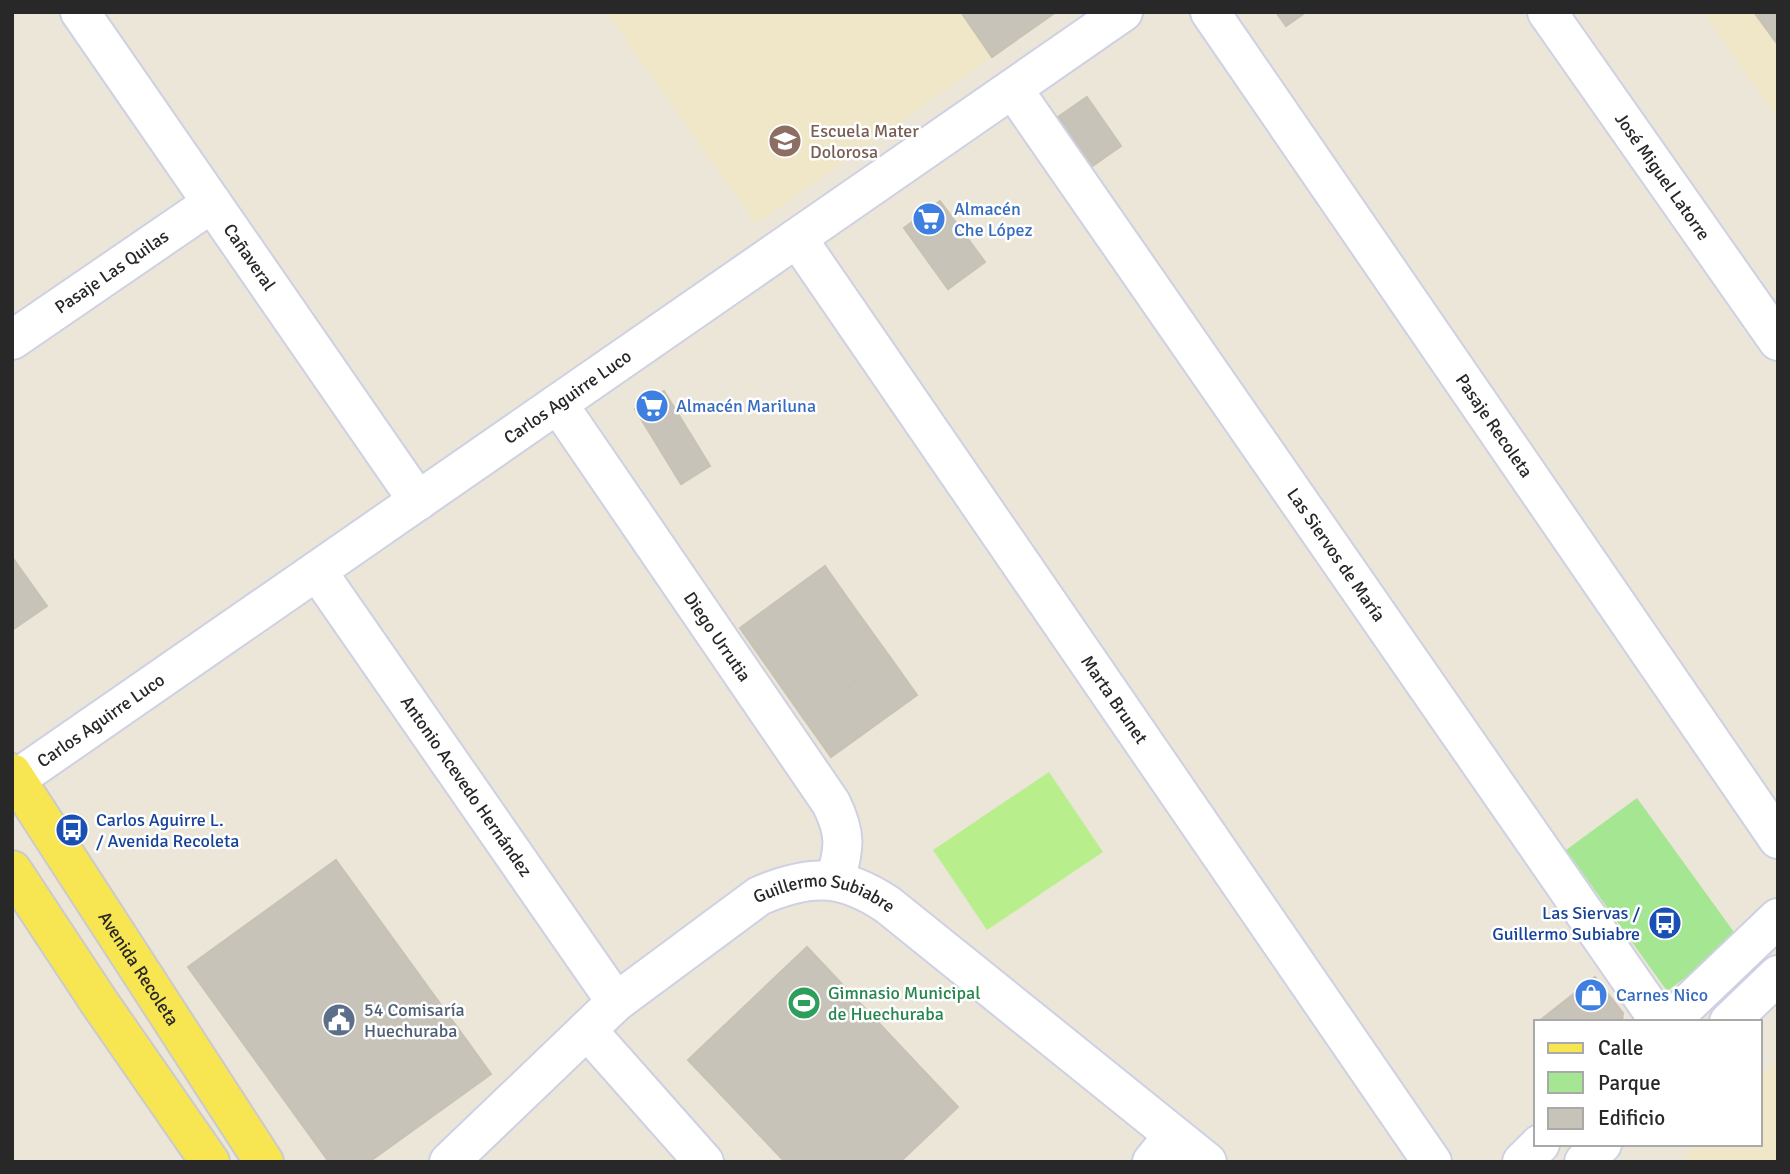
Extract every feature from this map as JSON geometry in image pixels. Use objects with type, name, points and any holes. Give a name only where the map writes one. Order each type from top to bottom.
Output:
[{"type":"main road","name":"Avenida Recoleta","points":[[14,778],[264,1162]]},
{"type":"main road","points":[[18,891],[99,1002],[191,1153],[226,1104]]},
{"type":"main road","points":[[99,1002],[146,980]]},
{"type":"street","name":"Cañaveral","points":[[80,12],[418,501]]},
{"type":"street","name":"Carlos Aguirre Luco","points":[[14,778],[1123,12]]},
{"type":"street","name":"Pasaje Recoleta","points":[[1210,12],[1778,839]]},
{"type":"street","name":"José Miguel Latorre","points":[[1547,12],[1778,341]]},
{"type":"street","name":"Las Siervos de María","points":[[1013,89],[1659,1020]]},
{"type":"street","name":"Pasaje Las Quilas","points":[[12,340],[212,203]]},
{"type":"street","name":"Marta Brunet","points":[[797,238],[1432,1162]]},
{"type":"street","name":"Diego Urrutia","points":[[558,404],[831,803],[844,840],[843,856],[835,880]]},
{"type":"street","name":"Antonio Acevedo Hernández","points":[[317,571],[616,1002]]},
{"type":"street","name":"Guillermo Subiabre","points":[[449,1162],[616,1002],[759,895],[800,881],[835,880],[869,892],[888,905],[1163,1149],[1206,1162]]},
{"type":"street","points":[[1670,1020],[1778,918]]},
{"type":"street","points":[[1731,1020],[1778,975]]},
{"type":"street","points":[[587,1030],[704,1162]]},
{"type":"street","points":[[1522,1162],[1538,1146]]},
{"type":"street","points":[[1584,1162],[1600,1146]]},
{"type":"shaded area","name":"Escuela Mater Dolorosa","points":[[606,12],[961,12],[992,57],[756,224]]},
{"type":"shaded area","points":[[1703,12],[1778,12],[1778,120]]},
{"type":"shaded area","points":[[1778,1059],[1778,1162],[1681,1162],[1696,1146],[1762,1146],[1762,1076]]},
{"type":"green space","points":[[1049,772],[1103,852],[987,930],[933,850]]},
{"type":"green space","points":[[1637,798],[1739,939],[1667,991],[1566,850]]},
{"type":"building","points":[[961,12],[1056,12],[992,57]]},
{"type":"building","points":[[1276,12],[1306,12],[1286,26]]},
{"type":"building","points":[[1754,12],[1778,12],[1778,45]]},
{"type":"building","points":[[1087,97],[1121,146],[1091,167],[1058,117]]},
{"type":"building","points":[[940,201],[985,262],[948,289],[904,228]]},
{"type":"building","points":[[664,391],[710,466],[681,484],[635,409]]},
{"type":"building","points":[[12,557],[47,606],[12,630]]},
{"type":"building","points":[[825,566],[851,603],[766,665],[740,628]]},
{"type":"building","points":[[851,603],[890,657],[804,719],[766,665]]},
{"type":"building","points":[[890,657],[917,695],[831,757],[804,719]]},
{"type":"building","name":"54 Comisaría Huechuraba","points":[[336,860],[491,1074],[369,1162],[329,1162],[188,967]]},
{"type":"building","name":"Gimnasio Municipal de Huechuraba","points":[[807,947],[958,1107],[900,1162],[785,1162],[688,1060]]},
{"type":"building","name":"Carnes Nico","points":[[1595,977],[1623,1013],[1622,1020],[1541,1020]]},
{"type":"place","name":"Escuela Mater Dolorosa","points":[[785,141]]},
{"type":"place","name":"Almacén Che López","points":[[929,219]]},
{"type":"place","name":"Almacén Mariluna","points":[[652,406]]},
{"type":"place","name":"Carlos Aguirre L. / Avenida Recoleta","points":[[72,830]]},
{"type":"place","name":"Las Siervas / Guillermo Subiabre","points":[[1665,923]]},
{"type":"place","name":"Carnes Nico","points":[[1591,995]]},
{"type":"place","name":"Gimnasio Municipal de Huechuraba","points":[[804,1003]]},
{"type":"place","name":"54 Comisaría Huechuraba","points":[[339,1020]]}]
